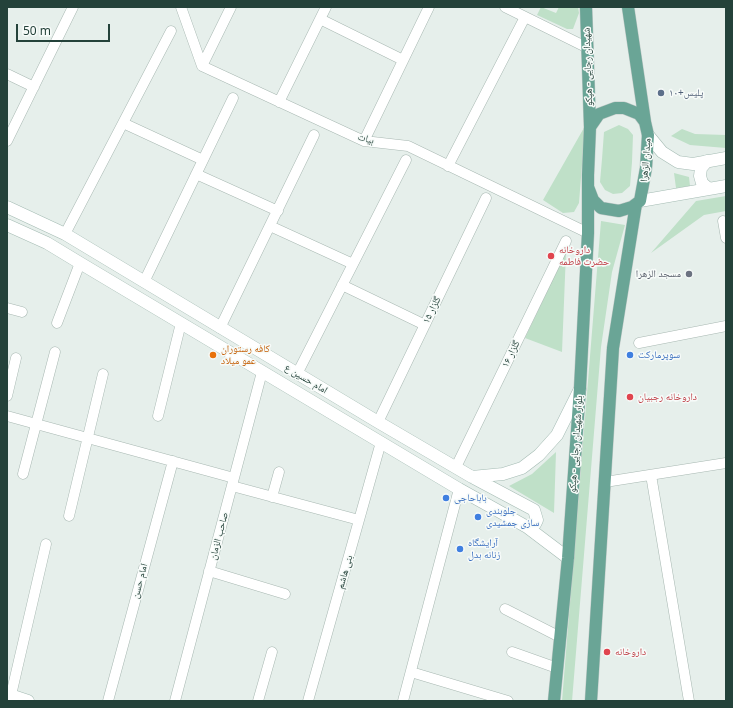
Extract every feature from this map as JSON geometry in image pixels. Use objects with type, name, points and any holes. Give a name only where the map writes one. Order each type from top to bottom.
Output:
[{"type":"main road","name":"شهیدان رجایی - هپکو","points":[[586,7],[590,127]]},
{"type":"main road","points":[[628,7],[645,122]]},
{"type":"main road","points":[[638,203],[626,210],[619,211],[601,208],[593,200],[588,187],[590,127],[599,114],[615,108],[633,110],[639,114],[645,122]]},
{"type":"main road","name":"میدان الزهرا","points":[[638,203],[646,168],[648,135],[645,122]]},
{"type":"main road","name":"بلوار شهیدان رجایی - هپکو","points":[[554,701],[568,558],[580,388],[588,233],[588,187]]},
{"type":"main road","points":[[591,701],[613,348],[638,203]]},
{"type":"street","points":[[7,141],[72,7]]},
{"type":"street","points":[[182,7],[202,66]]},
{"type":"street","points":[[202,66],[231,7]]},
{"type":"street","points":[[279,102],[326,7]]},
{"type":"street","points":[[364,141],[429,7]]},
{"type":"street","points":[[505,7],[588,48]]},
{"type":"street","points":[[448,166],[525,17]]},
{"type":"street","points":[[320,19],[403,60]]},
{"type":"street","points":[[65,234],[171,31]]},
{"type":"street","name":"بیات","points":[[202,66],[364,141],[408,146],[588,233]]},
{"type":"street","points":[[7,74],[34,87]]},
{"type":"street","points":[[144,282],[233,98]]},
{"type":"street","points":[[123,123],[203,160]]},
{"type":"street","points":[[220,328],[314,135]]},
{"type":"street","points":[[648,135],[662,152],[678,162],[693,164],[726,158]]},
{"type":"street","points":[[297,374],[406,160]]},
{"type":"street","points":[[707,161],[701,168],[700,176],[702,183],[709,189]]},
{"type":"street","points":[[196,174],[278,211]]},
{"type":"street","points":[[638,203],[726,186]]},
{"type":"street","name":"گلزار ۱۵","points":[[378,422],[486,198]]},
{"type":"street","name":"امام حسین ع","points":[[7,207],[65,234],[378,422],[534,510],[537,520],[535,524],[527,527]]},
{"type":"street","points":[[723,221],[726,238]]},
{"type":"street","name":"امام حسین ع","points":[[7,225],[47,243],[262,372],[527,527],[568,558]]},
{"type":"street","points":[[270,226],[353,264]]},
{"type":"street","name":"گلزار ۱۶","points":[[456,467],[566,242]]},
{"type":"street","points":[[57,323],[80,263]]},
{"type":"street","points":[[342,285],[425,325]]},
{"type":"street","points":[[7,308],[22,312]]},
{"type":"street","points":[[158,416],[181,323]]},
{"type":"street","points":[[639,343],[726,326]]},
{"type":"street","points":[[23,474],[55,352]]},
{"type":"street","points":[[7,396],[16,358]]},
{"type":"street","name":"صاحب الزمان","points":[[175,701],[262,372]]},
{"type":"street","points":[[69,516],[103,374]]},
{"type":"street","points":[[472,476],[503,474],[522,468],[539,455],[557,435],[580,388]]},
{"type":"street","points":[[7,416],[173,461],[272,497],[359,520]]},
{"type":"street","name":"بنی هاشم","points":[[308,701],[381,442]]},
{"type":"street","name":"امام حسن","points":[[108,701],[173,461]]},
{"type":"street","points":[[605,482],[726,464]]},
{"type":"street","points":[[272,497],[279,472]]},
{"type":"street","points":[[651,475],[689,701]]},
{"type":"street","points":[[403,701],[460,489]]},
{"type":"street","points":[[27,701],[9,695],[46,544]]},
{"type":"street","points":[[209,571],[285,594]]},
{"type":"street","points":[[505,609],[560,637]]},
{"type":"street","points":[[258,701],[272,652]]},
{"type":"street","points":[[512,652],[557,668]]},
{"type":"street","points":[[411,672],[494,699],[508,701]]},
{"type":"green space","points":[[541,7],[556,13],[559,7],[578,7],[579,13],[573,29],[567,29],[537,15]]},
{"type":"green space","points":[[619,125],[628,129],[633,135],[630,186],[622,193],[613,194],[605,190],[600,182],[604,132]]},
{"type":"green space","points":[[585,126],[579,203],[574,212],[563,213],[543,200]]},
{"type":"green space","points":[[682,129],[695,134],[726,135],[726,148],[690,145],[671,136]]},
{"type":"green space","points":[[674,173],[689,177],[690,186],[676,188]]},
{"type":"green space","points":[[726,196],[726,211],[704,215],[651,253],[696,201]]},
{"type":"green space","points":[[601,221],[625,225],[612,272],[601,347],[572,701],[562,701]]},
{"type":"green space","points":[[566,252],[562,352],[525,338]]},
{"type":"green space","points":[[556,452],[554,513],[509,486],[532,474]]},
{"type":"place","name":"پلیس+۱۰","points":[[661,93]]},
{"type":"place","name":"داروخانه حضرت فاطمه","points":[[551,256]]},
{"type":"place","name":"مسجد الزهرا","points":[[689,274]]},
{"type":"place","name":"کافه رستوران عمو میلاد","points":[[213,355]]},
{"type":"place","name":"سوپرمارکت","points":[[630,355]]},
{"type":"place","name":"داروخانه رجبیان","points":[[630,397]]},
{"type":"place","name":"باباحاجی","points":[[446,498]]},
{"type":"place","name":"جلوبندی سازی جمشیدی","points":[[478,517]]},
{"type":"place","name":"آرایشگاه زنانه بدل","points":[[460,549]]},
{"type":"place","name":"داروخانه","points":[[607,652]]}]
